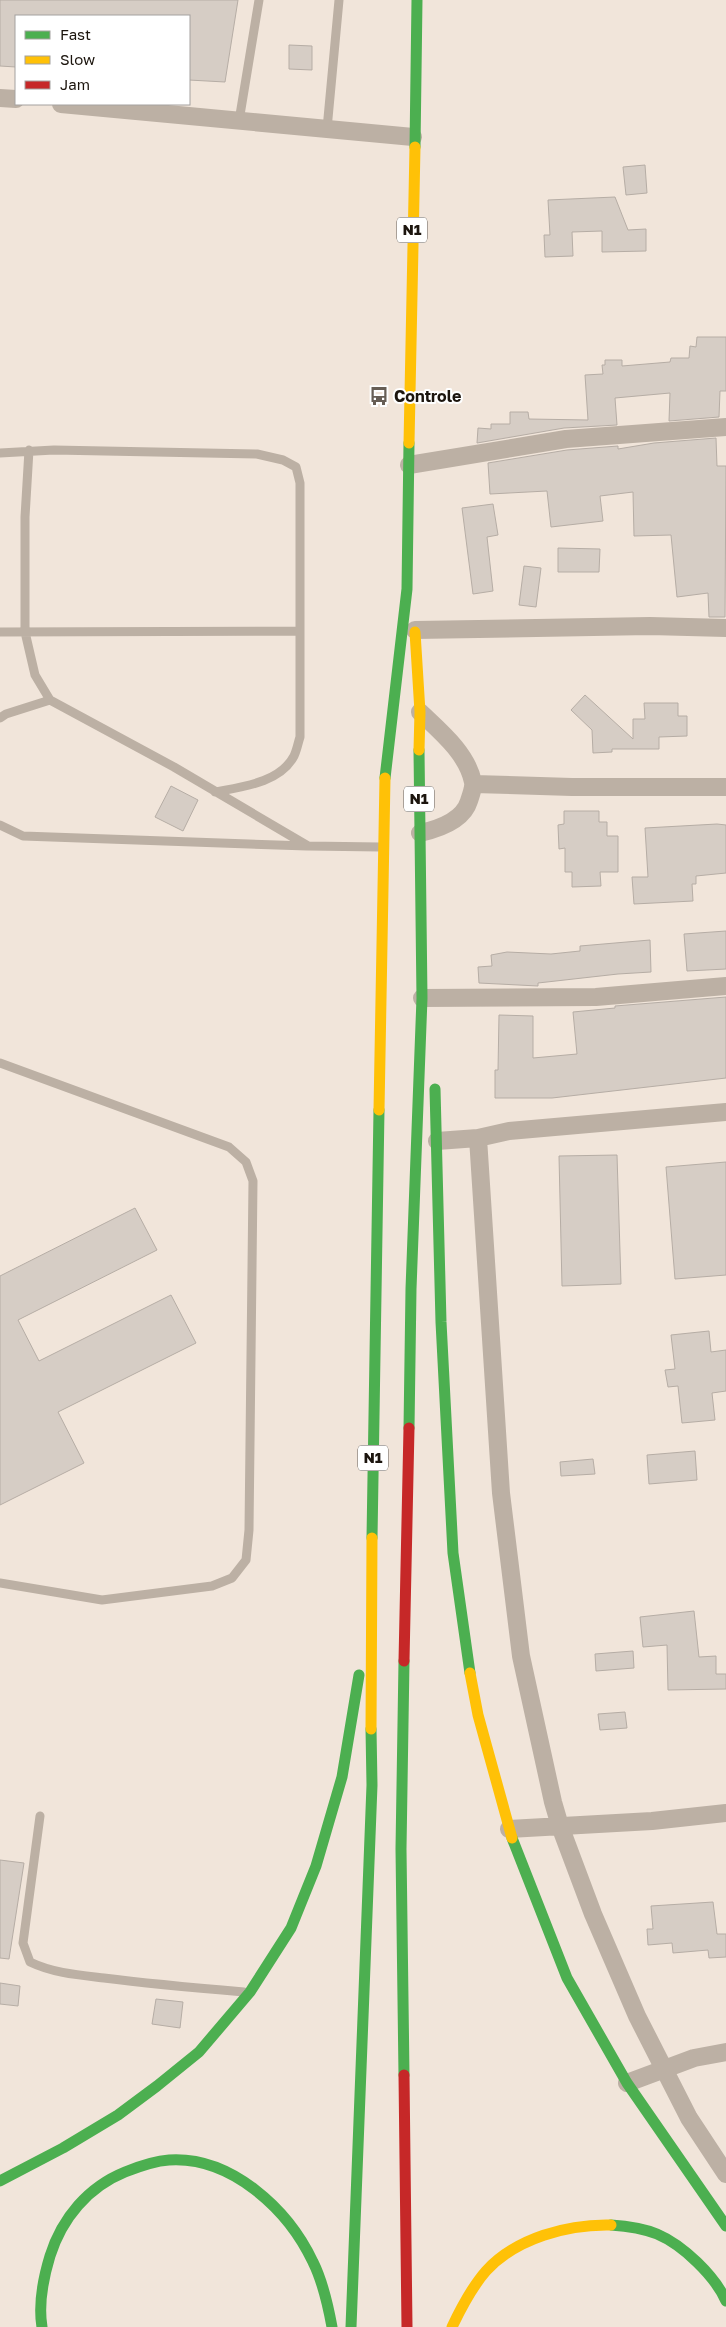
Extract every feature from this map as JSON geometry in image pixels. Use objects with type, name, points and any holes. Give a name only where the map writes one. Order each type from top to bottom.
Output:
[{"type":"highway","name":"N1","points":[[351,2327],[372,1785],[370,1626],[385,769],[407,589],[413,137],[417,63],[417,0]]},
{"type":"highway","name":"N1","points":[[407,589],[415,630],[420,712],[422,1004],[411,1299],[401,1849],[407,2327]]},
{"type":"highway","points":[[422,1004],[432,1051]]},
{"type":"highway","points":[[435,1077],[442,1332],[453,1554],[463,1634],[478,1715],[509,1829],[567,1978],[626,2083],[726,2226]]},
{"type":"highway","points":[[0,2181],[63,2148],[118,2115],[157,2086],[199,2052],[250,1992],[291,1928],[316,1866],[342,1778],[350,1718],[370,1626]]},
{"type":"highway","points":[[42,2327],[40,2318],[43,2279],[54,2240],[74,2208],[100,2184],[136,2164],[175,2160],[208,2164],[246,2182],[268,2199],[284,2218],[313,2260],[324,2291],[332,2327]]},
{"type":"highway","points":[[452,2327],[462,2306],[490,2267],[530,2239],[560,2229],[602,2223],[653,2232],[674,2243],[718,2283],[726,2301]]},
{"type":"street","points":[[0,98],[15,100]]},
{"type":"street","points":[[73,105],[413,137]]},
{"type":"street","points":[[409,466],[566,439],[726,427]]},
{"type":"street","points":[[415,630],[650,626],[726,628]]},
{"type":"street","points":[[420,712],[452,743],[466,764],[474,784],[468,805],[459,816],[438,829],[420,833]]},
{"type":"street","points":[[474,784],[572,787],[726,786]]},
{"type":"street","points":[[422,1004],[596,998],[726,986]]},
{"type":"street","points":[[437,1141],[478,1138],[510,1131],[726,1112]]},
{"type":"street","points":[[478,1138],[501,1493],[521,1656],[560,1826],[593,1914],[637,2016],[689,2118],[726,2174]]},
{"type":"street","points":[[509,1829],[652,1821],[726,1813]]},
{"type":"street","points":[[626,2083],[694,2058],[726,2052]]},
{"type":"lane","points":[[239,120],[259,0]]},
{"type":"lane","points":[[327,129],[339,0]]},
{"type":"lane","points":[[29,450],[26,517],[25,632],[35,675],[50,700],[174,767],[308,846]]},
{"type":"lane","points":[[0,453],[29,450],[257,454],[283,460],[296,467],[300,483],[298,631],[300,737],[294,757],[284,767],[259,784],[215,792]]},
{"type":"lane","points":[[0,632],[298,631]]},
{"type":"lane","points":[[0,718],[6,714],[50,700]]},
{"type":"lane","points":[[0,825],[23,836],[384,848]]},
{"type":"lane","points":[[0,1063],[229,1147],[246,1162],[253,1181],[249,1530],[246,1560],[232,1578],[212,1586],[102,1600],[0,1583]]},
{"type":"lane","points":[[40,1816],[23,1943],[30,1962],[44,1970],[155,1984],[250,1992]]},
{"type":"building","points":[[0,0],[238,0],[225,82],[190,80],[190,15],[15,15],[15,67],[0,66]]},
{"type":"building","points":[[289,45],[312,46],[312,70],[289,69]]},
{"type":"building","points":[[645,165],[647,193],[626,195],[623,167]]},
{"type":"building","points":[[615,197],[628,230],[646,229],[646,251],[602,252],[602,231],[572,232],[573,256],[545,257],[544,235],[550,235],[548,200]]},
{"type":"building","points":[[697,337],[726,337],[726,391],[720,391],[719,417],[669,421],[670,393],[615,398],[617,425],[564,428],[477,443],[478,428],[491,429],[491,424],[510,424],[510,412],[528,412],[529,419],[588,420],[585,375],[603,374],[602,365],[605,365],[605,360],[622,360],[622,366],[670,362],[671,358],[689,358],[690,346],[696,347]]},
{"type":"building","points":[[716,438],[717,466],[726,466],[725,617],[709,617],[708,593],[677,597],[671,535],[634,536],[633,492],[600,496],[603,521],[551,527],[547,491],[490,494],[488,463],[567,450],[618,446],[618,449],[654,443]]},
{"type":"building","points":[[493,504],[498,535],[487,537],[493,591],[473,594],[462,508]]},
{"type":"building","points":[[558,548],[600,549],[599,572],[558,572]]},
{"type":"building","points":[[524,566],[541,568],[536,607],[519,605]]},
{"type":"building","points":[[585,695],[633,739],[633,719],[645,719],[644,703],[678,703],[678,716],[687,716],[687,736],[659,737],[659,749],[612,749],[612,752],[593,753],[592,730],[571,710]]},
{"type":"building","points":[[171,786],[198,800],[183,831],[155,817]]},
{"type":"building","points":[[564,811],[599,811],[599,822],[607,822],[607,836],[618,836],[618,872],[600,872],[601,886],[572,887],[572,872],[565,872],[565,848],[559,849],[558,825],[564,824]]},
{"type":"building","points":[[726,825],[726,873],[696,876],[696,884],[692,884],[693,901],[634,904],[632,877],[648,877],[645,828]]},
{"type":"building","points":[[726,931],[726,969],[687,971],[684,934]]},
{"type":"building","points":[[650,940],[651,972],[538,983],[538,986],[479,983],[478,967],[492,966],[491,955],[507,952],[551,954],[580,951],[580,946]]},
{"type":"building","points":[[726,997],[726,1078],[552,1098],[495,1098],[495,1070],[498,1070],[499,1015],[533,1016],[533,1058],[577,1054],[573,1012],[615,1008],[615,1006]]},
{"type":"building","points":[[617,1155],[621,1284],[562,1286],[559,1156]]},
{"type":"building","points":[[726,1162],[726,1275],[675,1279],[666,1167]]},
{"type":"building","points":[[135,1208],[157,1250],[18,1320],[39,1361],[171,1295],[196,1343],[58,1412],[84,1463],[0,1505],[0,1276]]},
{"type":"building","points":[[709,1331],[711,1352],[726,1350],[726,1391],[712,1393],[715,1420],[682,1423],[678,1386],[668,1387],[665,1370],[675,1369],[671,1335]]},
{"type":"building","points":[[695,1451],[697,1480],[649,1484],[647,1455]]},
{"type":"building","points":[[593,1459],[595,1474],[561,1476],[560,1462]]},
{"type":"building","points":[[694,1611],[699,1657],[716,1656],[716,1674],[726,1674],[726,1689],[668,1690],[667,1645],[643,1647],[640,1617]]},
{"type":"building","points":[[633,1651],[634,1668],[596,1671],[595,1654]]},
{"type":"building","points":[[625,1712],[627,1728],[600,1730],[598,1714]]},
{"type":"building","points":[[0,1860],[24,1863],[9,1959],[0,1958]]},
{"type":"building","points":[[713,1902],[717,1934],[726,1934],[726,1957],[709,1958],[708,1950],[673,1953],[672,1943],[648,1945],[647,1929],[653,1929],[651,1906]]},
{"type":"building","points":[[0,1983],[20,1986],[18,2006],[0,2004]]},
{"type":"building","points":[[156,1999],[183,2002],[180,2028],[152,2024]]},
{"type":"traffic: fast","points":[[415,147],[417,0]]},
{"type":"traffic: fast","points":[[385,778],[407,589],[409,443]]},
{"type":"traffic: fast","points":[[409,1428],[411,1289],[422,998],[419,750]]},
{"type":"traffic: fast","points":[[435,1089],[441,1322],[453,1553],[470,1673]]},
{"type":"traffic: fast","points":[[372,1538],[379,1110]]},
{"type":"traffic: fast","points":[[404,1661],[401,1849],[404,2075]]},
{"type":"traffic: fast","points":[[0,2181],[63,2148],[118,2115],[157,2086],[199,2052],[250,1992],[291,1928],[316,1866],[342,1777],[359,1675]]},
{"type":"traffic: fast","points":[[351,2327],[372,1785],[371,1729]]},
{"type":"traffic: fast","points":[[512,1838],[567,1978],[627,2083],[726,2226]]},
{"type":"traffic: fast","points":[[42,2327],[42,2291],[50,2256],[62,2229],[78,2205],[99,2186],[112,2178],[142,2166],[169,2160],[192,2161],[214,2167],[235,2177],[273,2205],[289,2223],[313,2262],[325,2294],[332,2327]]},
{"type":"traffic: fast","points":[[611,2225],[651,2232],[667,2239],[697,2262],[721,2291],[726,2301]]},
{"type":"traffic: slow","points":[[409,443],[415,147]]},
{"type":"traffic: slow","points":[[415,632],[420,712],[419,750]]},
{"type":"traffic: slow","points":[[379,1110],[385,778]]},
{"type":"traffic: slow","points":[[371,1729],[372,1538]]},
{"type":"traffic: slow","points":[[470,1673],[478,1715],[512,1838]]},
{"type":"traffic: slow","points":[[452,2327],[467,2298],[481,2277],[498,2260],[512,2250],[527,2242],[560,2230],[595,2225],[611,2225]]},
{"type":"traffic: jam","points":[[404,1661],[409,1428]]},
{"type":"traffic: jam","points":[[404,2075],[407,2327]]},
{"type":"place","name":"Controle","points":[[379,396]]}]
